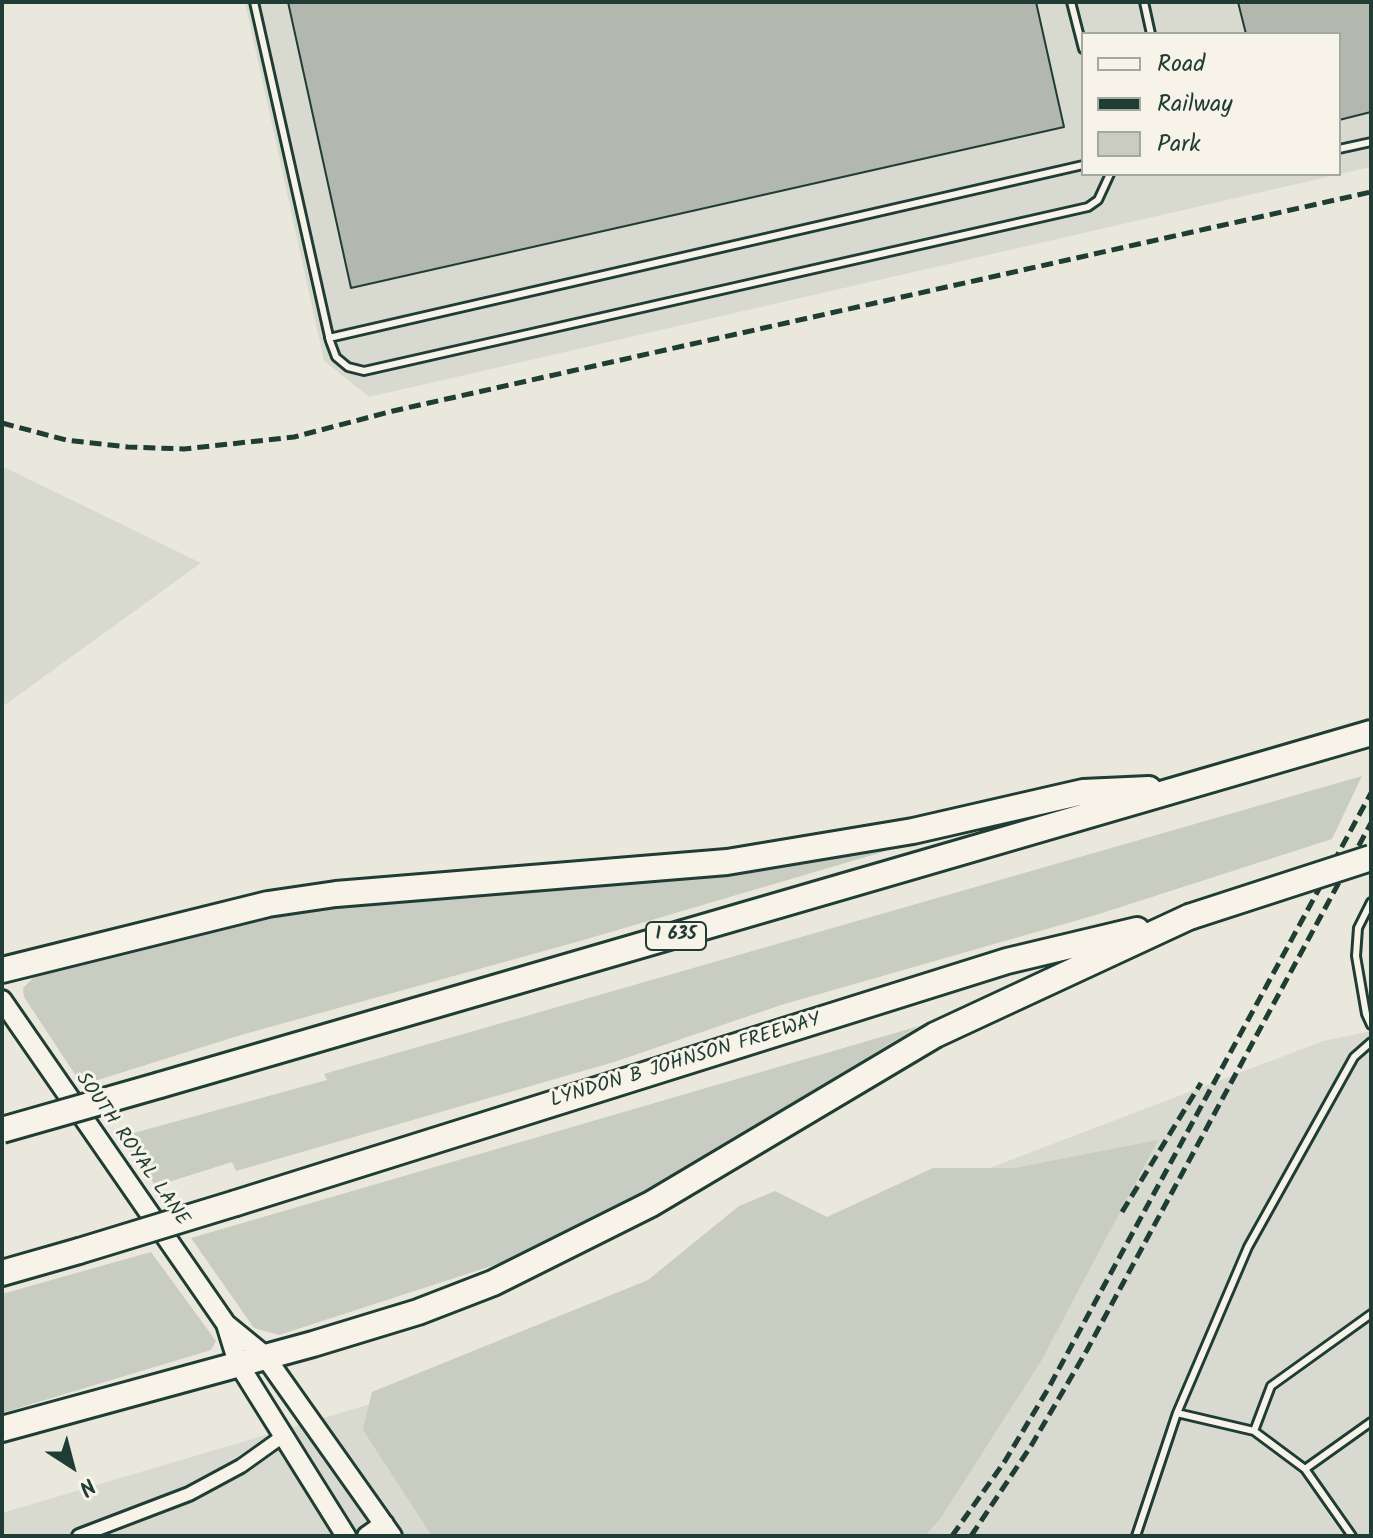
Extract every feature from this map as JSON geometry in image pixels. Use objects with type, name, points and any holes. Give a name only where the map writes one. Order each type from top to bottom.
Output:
[{"type":"highway","name":"I 635","points":[[2,1130],[1371,733]]},
{"type":"highway","points":[[2,970],[216,914],[282,902],[383,889],[727,862],[913,831],[1083,792],[1191,787]]},
{"type":"highway","name":"LYNDON B JOHNSON FREEWAY","points":[[2,1273],[236,1203],[1007,961],[1189,917],[1371,858]]},
{"type":"highway","points":[[2,1429],[418,1312],[563,1251],[651,1204],[935,1035],[1189,917]]},
{"type":"main road","name":"SOUTH ROYAL LANE","points":[[2,1000],[226,1324],[264,1355],[388,1530]]},
{"type":"main road","name":"SOUTH ROYAL LANE","points":[[226,1324],[238,1363],[346,1536]]},
{"type":"main road","points":[[367,1536],[388,1530]]},
{"type":"street","points":[[79,1536],[189,1494],[241,1466],[283,1436]]},
{"type":"lane","points":[[254,2],[329,338],[336,357],[348,367],[364,371],[1088,207],[1098,200],[1109,176]]},
{"type":"lane","points":[[1071,2],[1081,41]]},
{"type":"lane","points":[[1144,2],[1151,32]]},
{"type":"lane","points":[[1341,149],[1371,142]]},
{"type":"lane","points":[[329,338],[1081,165]]},
{"type":"lane","points":[[1371,902],[1358,928],[1356,956],[1366,1014],[1371,1025]]},
{"type":"lane","points":[[1136,1536],[1177,1413],[1248,1247],[1354,1057],[1371,1042]]},
{"type":"lane","points":[[1254,1431],[1271,1386],[1371,1314]]},
{"type":"lane","points":[[1177,1413],[1254,1431],[1305,1469],[1352,1536]]},
{"type":"lane","points":[[1305,1469],[1371,1422]]},
{"type":"shaded area","points":[[245,2],[1371,2],[1371,167],[1341,174],[1341,32],[1081,32],[1081,176],[1332,176],[369,397],[324,361]]},
{"type":"shaded area","points":[[2,466],[201,563],[2,707]]},
{"type":"shaded area","points":[[1371,1031],[1371,1536],[2,1536],[2,1513],[367,1405],[1323,1041]]},
{"type":"green space","points":[[1362,776],[1332,839],[1099,914],[781,1005],[614,1062],[236,1171],[232,1162],[156,1186],[119,1137],[327,1080],[324,1074]]},
{"type":"green space","points":[[885,843],[886,851],[587,939],[241,1035],[82,1085],[24,997],[23,988],[36,975],[201,926],[304,905]]},
{"type":"green space","points":[[919,1026],[625,1205],[513,1259],[279,1335],[254,1328],[191,1238]]},
{"type":"green space","points":[[1158,1140],[1041,1361],[940,1519],[925,1536],[432,1536],[363,1430],[372,1392],[648,1280],[739,1206],[775,1191],[827,1217],[933,1168],[1015,1168]]},
{"type":"green space","points":[[151,1252],[216,1341],[211,1350],[2,1413],[2,1294]]},
{"type":"building","points":[[288,2],[1036,2],[1064,127],[351,288]]},
{"type":"building","points":[[1238,2],[1371,2],[1371,112],[1341,120],[1341,32],[1246,32]]},
{"type":"railway","points":[[2,423],[66,440],[128,447],[184,449],[294,437],[393,411],[1371,192]]},
{"type":"railway","points":[[952,1536],[1005,1461],[1048,1389],[1371,793]]},
{"type":"railway","points":[[971,1536],[1031,1446],[1087,1350],[1371,823]]},
{"type":"railway","points":[[1122,1212],[1201,1083]]}]
